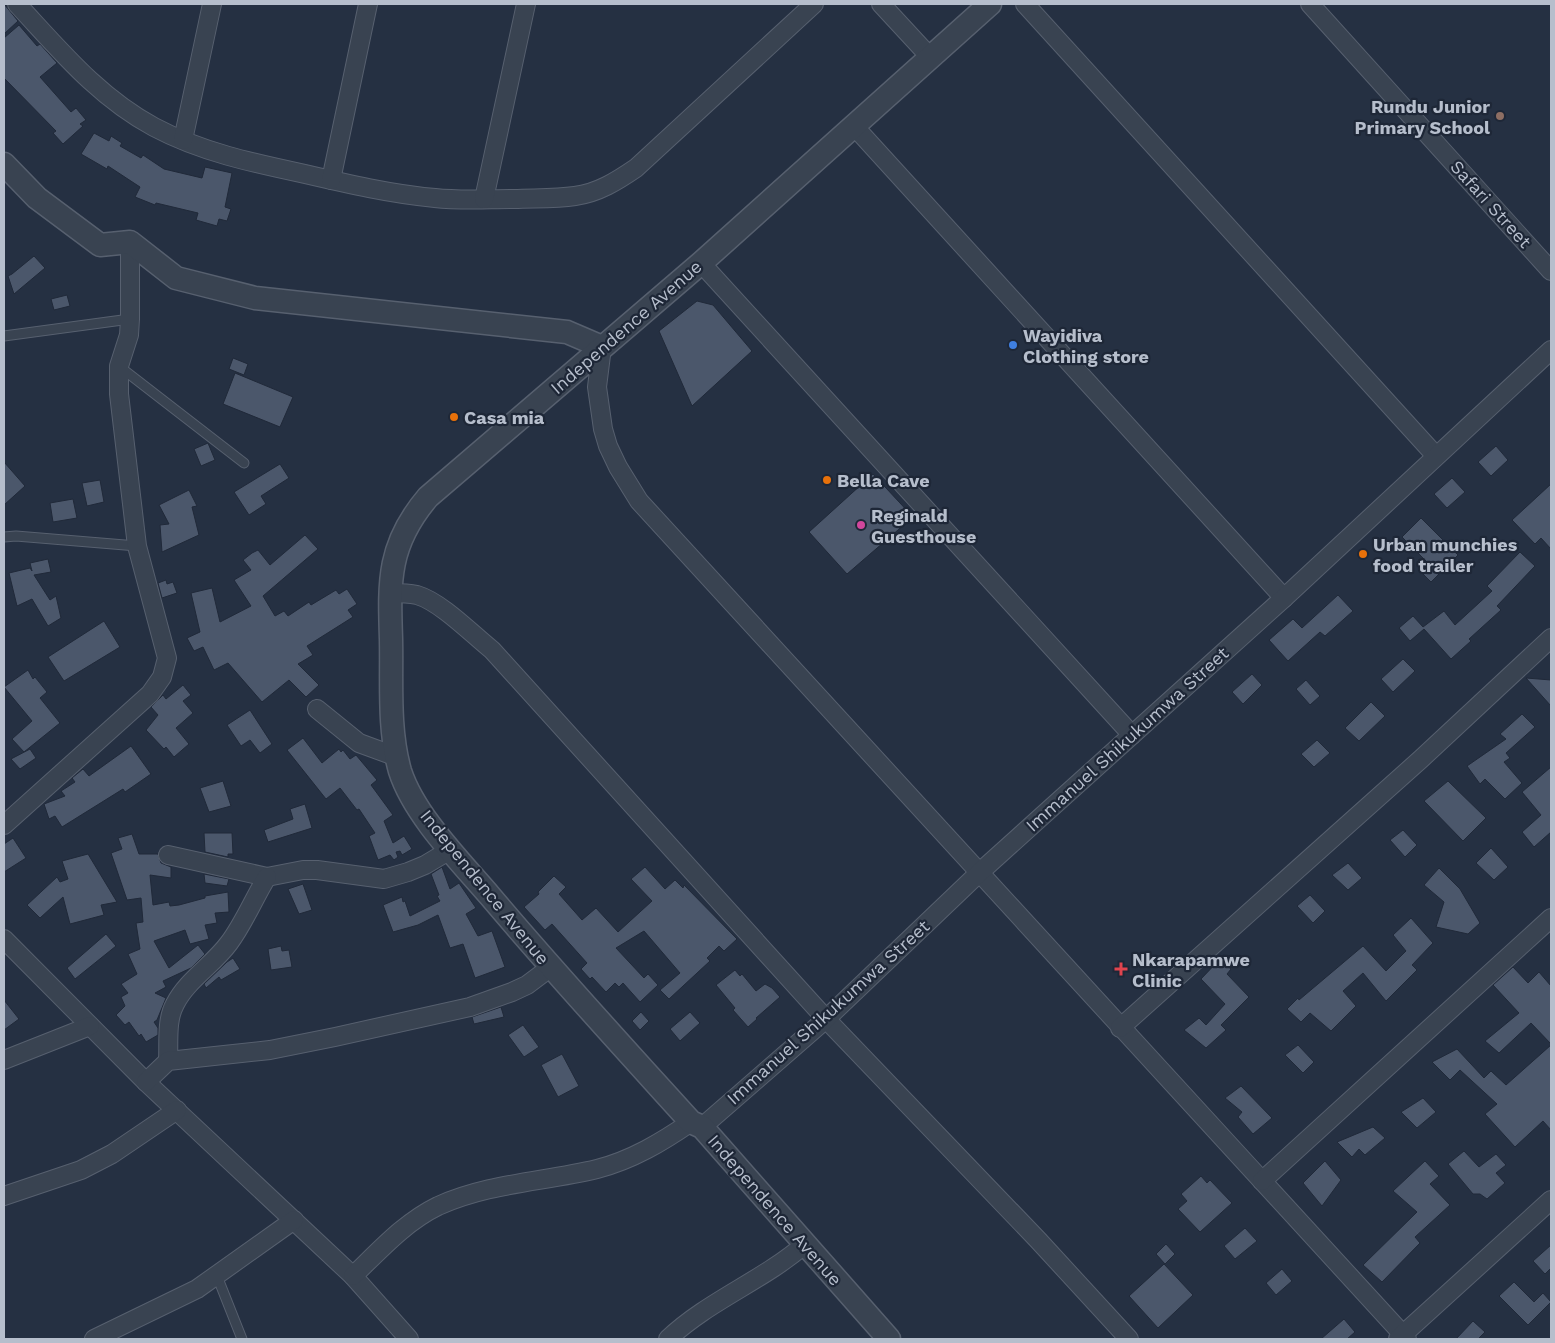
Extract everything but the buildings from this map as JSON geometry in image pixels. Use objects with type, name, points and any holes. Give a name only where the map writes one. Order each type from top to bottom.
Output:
[{"type":"street","points":[[17,4],[100,91],[125,109],[183,140],[253,163],[331,180],[436,198],[484,199],[576,196],[598,190],[618,181],[636,168],[814,4]]},
{"type":"street","points":[[183,140],[212,4]]},
{"type":"street","points":[[331,180],[368,4]]},
{"type":"street","points":[[484,199],[526,4]]},
{"type":"street","points":[[881,4],[931,58]]},
{"type":"street","name":"Independence Avenue","points":[[889,1339],[697,1125],[551,967],[450,850],[425,817],[411,794],[401,772],[397,757],[392,722],[390,593],[396,554],[400,542],[416,512],[428,498],[700,263],[990,4]]},
{"type":"street","points":[[1025,4],[1436,456]]},
{"type":"street","name":"Safari Street","points":[[1310,4],[1551,270]]},
{"type":"street","points":[[854,126],[1284,598]]},
{"type":"street","points":[[4,164],[37,198],[100,245],[130,242],[176,278],[255,298],[567,332],[602,347],[596,387],[603,429],[608,446],[618,467],[639,501],[980,872],[1403,1338],[1551,1200]]},
{"type":"street","points":[[4,825],[150,694],[162,678],[167,658],[137,546],[119,394],[120,366],[129,334],[130,242]]},
{"type":"street","points":[[700,263],[1132,735]]},
{"type":"street","name":"Immanuel Shikukumwa Street","points":[[353,1276],[416,1218],[438,1206],[483,1190],[598,1169],[644,1152],[697,1125],[826,1019],[980,872],[1284,598],[1551,350]]},
{"type":"street","points":[[390,593],[409,593],[423,597],[446,612],[492,650],[826,1019],[1038,1240],[1129,1339]]},
{"type":"street","points":[[1120,1028],[1421,759],[1551,638]]},
{"type":"street","points":[[317,709],[367,748],[397,757]]},
{"type":"street","points":[[168,855],[267,877],[303,870],[317,870],[384,879],[425,865],[450,850]]},
{"type":"street","points":[[168,1061],[170,1019],[175,1004],[185,990],[228,945],[267,877]]},
{"type":"street","points":[[1262,1181],[1551,918]]},
{"type":"street","points":[[4,939],[146,1082],[353,1276],[409,1339]]},
{"type":"street","points":[[146,1082],[168,1061],[270,1050],[470,1007],[527,985],[551,967]]},
{"type":"street","points":[[4,1060],[90,1026]]},
{"type":"street","points":[[4,1196],[61,1178],[89,1166],[112,1154],[177,1110]]},
{"type":"street","points":[[94,1339],[189,1294],[294,1220]]},
{"type":"street","points":[[668,1339],[695,1316],[787,1260],[804,1245]]},
{"type":"lane","points":[[4,336],[130,319]]},
{"type":"lane","points":[[120,366],[244,463]]},
{"type":"lane","points":[[4,537],[16,536],[137,546]]},
{"type":"lane","points":[[217,1276],[242,1339]]},
{"type":"place","name":"Rundu Junior Primary School","points":[[1500,116]]},
{"type":"place","name":"Wayidiva Clothing store","points":[[1013,345]]},
{"type":"place","name":"Casa mia","points":[[454,417]]},
{"type":"place","name":"Bella Cave","points":[[827,480]]},
{"type":"place","name":"Reginald Guesthouse","points":[[861,525]]},
{"type":"place","name":"Urban munchies food trailer","points":[[1363,554]]},
{"type":"place","name":"Nkarapamwe Clinic","points":[[1121,969]]}]
